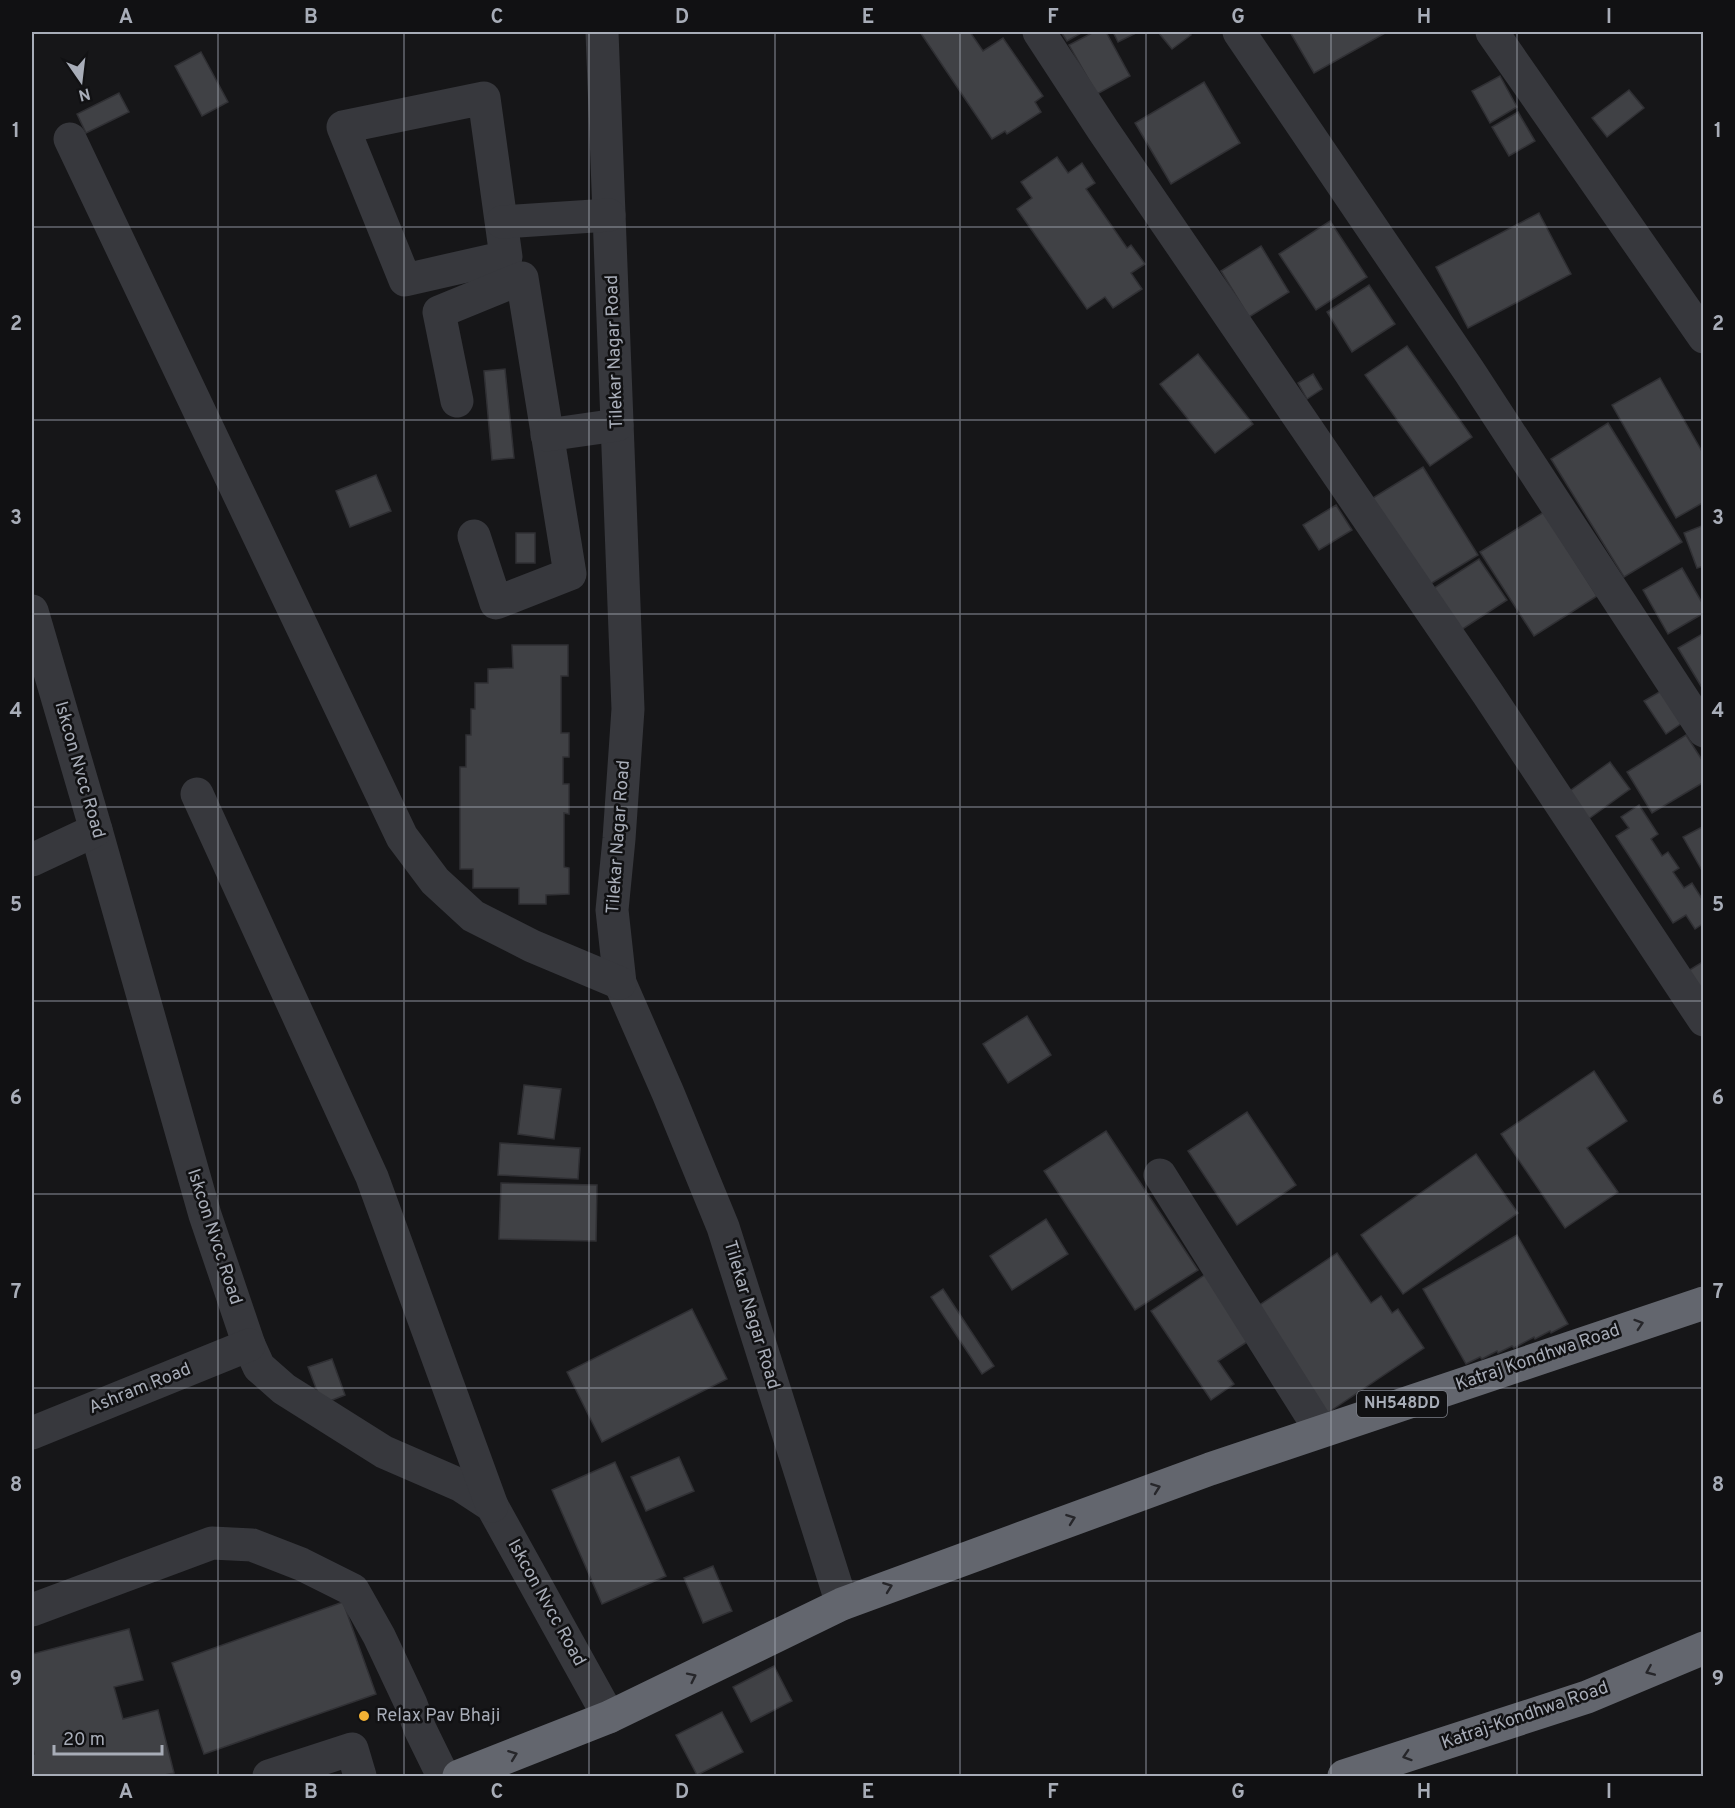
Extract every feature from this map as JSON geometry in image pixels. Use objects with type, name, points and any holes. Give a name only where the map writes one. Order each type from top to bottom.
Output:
[{"type":"highway","name":"Katraj Kondhwa Road","points":[[459,1776],[609,1717],[842,1604],[1101,1508],[1321,1431],[1704,1303]]},
{"type":"highway","name":"Katraj-Kondhwa Road","points":[[1344,1776],[1587,1697],[1704,1648]]},
{"type":"street","name":"Tilekar Nagar Road","points":[[602,32],[628,709],[612,910],[620,983],[723,1227],[842,1604]]},
{"type":"street","points":[[1039,32],[1103,130],[1488,694],[1704,1020]]},
{"type":"street","points":[[1239,32],[1469,371],[1704,731]]},
{"type":"street","points":[[1492,32],[1704,337]]},
{"type":"street","points":[[484,98],[502,222],[506,257],[405,280],[343,127],[484,98]]},
{"type":"street","points":[[70,139],[402,837],[435,880],[473,916],[532,946],[620,983]]},
{"type":"street","points":[[502,222],[609,215]]},
{"type":"street","points":[[457,401],[439,312],[522,278],[570,574],[496,603],[474,536]]},
{"type":"street","points":[[547,435],[618,425]]},
{"type":"street","name":"Iskcon Nvcc Road","points":[[32,611],[205,1215],[249,1345],[259,1367],[284,1389],[384,1452],[460,1485],[492,1506],[609,1717]]},
{"type":"street","points":[[197,794],[372,1177],[492,1506]]},
{"type":"street","points":[[32,860],[96,830]]},
{"type":"street","points":[[1160,1175],[1321,1431]]},
{"type":"street","name":"Ashram Road","points":[[32,1433],[249,1345]]},
{"type":"street","points":[[32,1610],[212,1543],[252,1545],[301,1564],[353,1590],[380,1636],[443,1776]]},
{"type":"street","points":[[269,1776],[352,1749],[360,1776]]},
{"type":"building","points":[[920,32],[970,32],[983,51],[1003,38],[1043,96],[1035,102],[1041,112],[1007,134],[1005,131],[992,139]]},
{"type":"building","points":[[1061,32],[1083,32],[1067,41]]},
{"type":"building","points":[[1094,32],[1106,32],[1130,76],[1097,94],[1069,45]]},
{"type":"building","points":[[1113,32],[1138,32],[1118,42]]},
{"type":"building","points":[[1158,32],[1188,32],[1191,35],[1172,49]]},
{"type":"building","points":[[1290,32],[1387,32],[1314,73]]},
{"type":"building","points":[[201,52],[228,102],[202,116],[175,66]]},
{"type":"building","points":[[1500,76],[1517,107],[1490,123],[1472,91]]},
{"type":"building","points":[[1204,82],[1240,143],[1171,184],[1135,123]]},
{"type":"building","points":[[1629,90],[1644,108],[1607,137],[1592,118]]},
{"type":"building","points":[[119,93],[129,112],[86,133],[77,114]]},
{"type":"building","points":[[1518,112],[1535,141],[1509,156],[1492,127]]},
{"type":"building","points":[[1057,157],[1068,173],[1082,163],[1095,183],[1086,189],[1127,248],[1131,245],[1145,264],[1131,273],[1142,289],[1113,308],[1105,297],[1087,309],[1017,209],[1032,198],[1021,182]]},
{"type":"building","points":[[1539,213],[1571,274],[1468,328],[1436,267]]},
{"type":"building","points":[[1330,221],[1367,277],[1316,310],[1279,254]]},
{"type":"building","points":[[1261,246],[1289,292],[1249,317],[1221,271]]},
{"type":"building","points":[[1369,285],[1395,324],[1352,352],[1327,312]]},
{"type":"building","points":[[1407,346],[1472,437],[1430,466],[1365,375]]},
{"type":"building","points":[[1198,354],[1253,424],[1215,453],[1160,384]]},
{"type":"building","points":[[505,369],[514,458],[492,460],[484,371]]},
{"type":"building","points":[[1313,374],[1322,389],[1307,399],[1298,383]]},
{"type":"building","points":[[1660,378],[1704,455],[1704,502],[1676,518],[1612,405]]},
{"type":"building","points":[[1608,423],[1682,542],[1624,577],[1551,459]]},
{"type":"building","points":[[1423,467],[1478,555],[1422,589],[1368,501]]},
{"type":"building","points":[[376,475],[391,511],[350,527],[336,491]]},
{"type":"building","points":[[1336,505],[1352,530],[1319,550],[1303,525]]},
{"type":"building","points":[[1544,512],[1597,596],[1534,636],[1480,552]]},
{"type":"building","points":[[1704,525],[1704,566],[1697,568],[1684,533]]},
{"type":"building","points":[[516,533],[535,533],[535,563],[516,563]]},
{"type":"building","points":[[1479,559],[1507,600],[1458,632],[1431,590]]},
{"type":"building","points":[[1682,568],[1704,606],[1704,613],[1668,634],[1643,590]]},
{"type":"building","points":[[1704,633],[1704,691],[1678,648]]},
{"type":"building","points":[[512,645],[568,645],[568,676],[561,676],[561,733],[569,733],[569,757],[563,757],[563,784],[569,784],[569,814],[564,813],[564,867],[569,868],[569,894],[546,895],[546,904],[519,904],[519,888],[473,888],[473,869],[460,869],[460,767],[466,767],[466,735],[471,735],[471,709],[475,709],[475,683],[488,683],[488,669],[513,668]]},
{"type":"building","points":[[1661,691],[1682,723],[1666,734],[1644,701]]},
{"type":"building","points":[[1686,735],[1704,763],[1704,782],[1652,813],[1627,772]]},
{"type":"building","points":[[1610,762],[1630,789],[1587,820],[1567,793]]},
{"type":"building","points":[[1639,805],[1658,834],[1651,839],[1662,856],[1668,852],[1679,868],[1673,872],[1684,888],[1692,883],[1704,902],[1704,923],[1695,929],[1686,915],[1673,923],[1616,836],[1629,828],[1621,817]]},
{"type":"building","points":[[1704,826],[1704,874],[1683,837]]},
{"type":"building","points":[[1704,961],[1704,994],[1688,971]]},
{"type":"building","points":[[1027,1016],[1051,1055],[1008,1083],[983,1044]]},
{"type":"building","points":[[1594,1071],[1627,1121],[1587,1148],[1618,1192],[1565,1228],[1501,1134]]},
{"type":"building","points":[[524,1085],[561,1089],[554,1139],[518,1134]]},
{"type":"building","points":[[1247,1112],[1296,1185],[1237,1225],[1188,1151]]},
{"type":"building","points":[[1106,1131],[1198,1270],[1135,1310],[1044,1171]]},
{"type":"building","points":[[500,1143],[580,1148],[578,1179],[498,1175]]},
{"type":"building","points":[[1476,1154],[1518,1213],[1403,1294],[1361,1235]]},
{"type":"building","points":[[501,1183],[597,1185],[596,1241],[499,1239]]},
{"type":"building","points":[[1046,1219],[1068,1254],[1012,1290],[990,1256]]},
{"type":"building","points":[[1517,1235],[1568,1324],[1551,1333],[1550,1331],[1535,1339],[1534,1337],[1514,1348],[1512,1346],[1498,1353],[1497,1351],[1466,1364],[1423,1289]]},
{"type":"building","points":[[1337,1253],[1371,1303],[1381,1296],[1392,1313],[1398,1309],[1424,1348],[1326,1414],[1255,1308]]},
{"type":"building","points":[[1209,1272],[1253,1338],[1218,1361],[1234,1384],[1211,1400],[1151,1311]]},
{"type":"building","points":[[943,1289],[994,1366],[982,1374],[931,1297]]},
{"type":"building","points":[[692,1309],[727,1379],[602,1442],[567,1372]]},
{"type":"building","points":[[332,1359],[345,1395],[322,1404],[308,1367]]},
{"type":"building","points":[[679,1457],[694,1491],[646,1511],[631,1477]]},
{"type":"building","points":[[615,1462],[666,1576],[602,1604],[552,1490]]},
{"type":"building","points":[[713,1566],[732,1611],[703,1623],[684,1578]]},
{"type":"building","points":[[343,1602],[376,1694],[204,1754],[172,1663]]},
{"type":"building","points":[[129,1629],[143,1680],[114,1687],[123,1719],[158,1710],[174,1773],[160,1776],[32,1776],[32,1755],[34,1754],[32,1654]]},
{"type":"building","points":[[774,1666],[792,1701],[751,1722],[733,1687]]},
{"type":"building","points":[[722,1712],[743,1752],[697,1775],[676,1735]]},
{"type":"place","name":"Relax Pav Bhaji","points":[[364,1716]]}]
